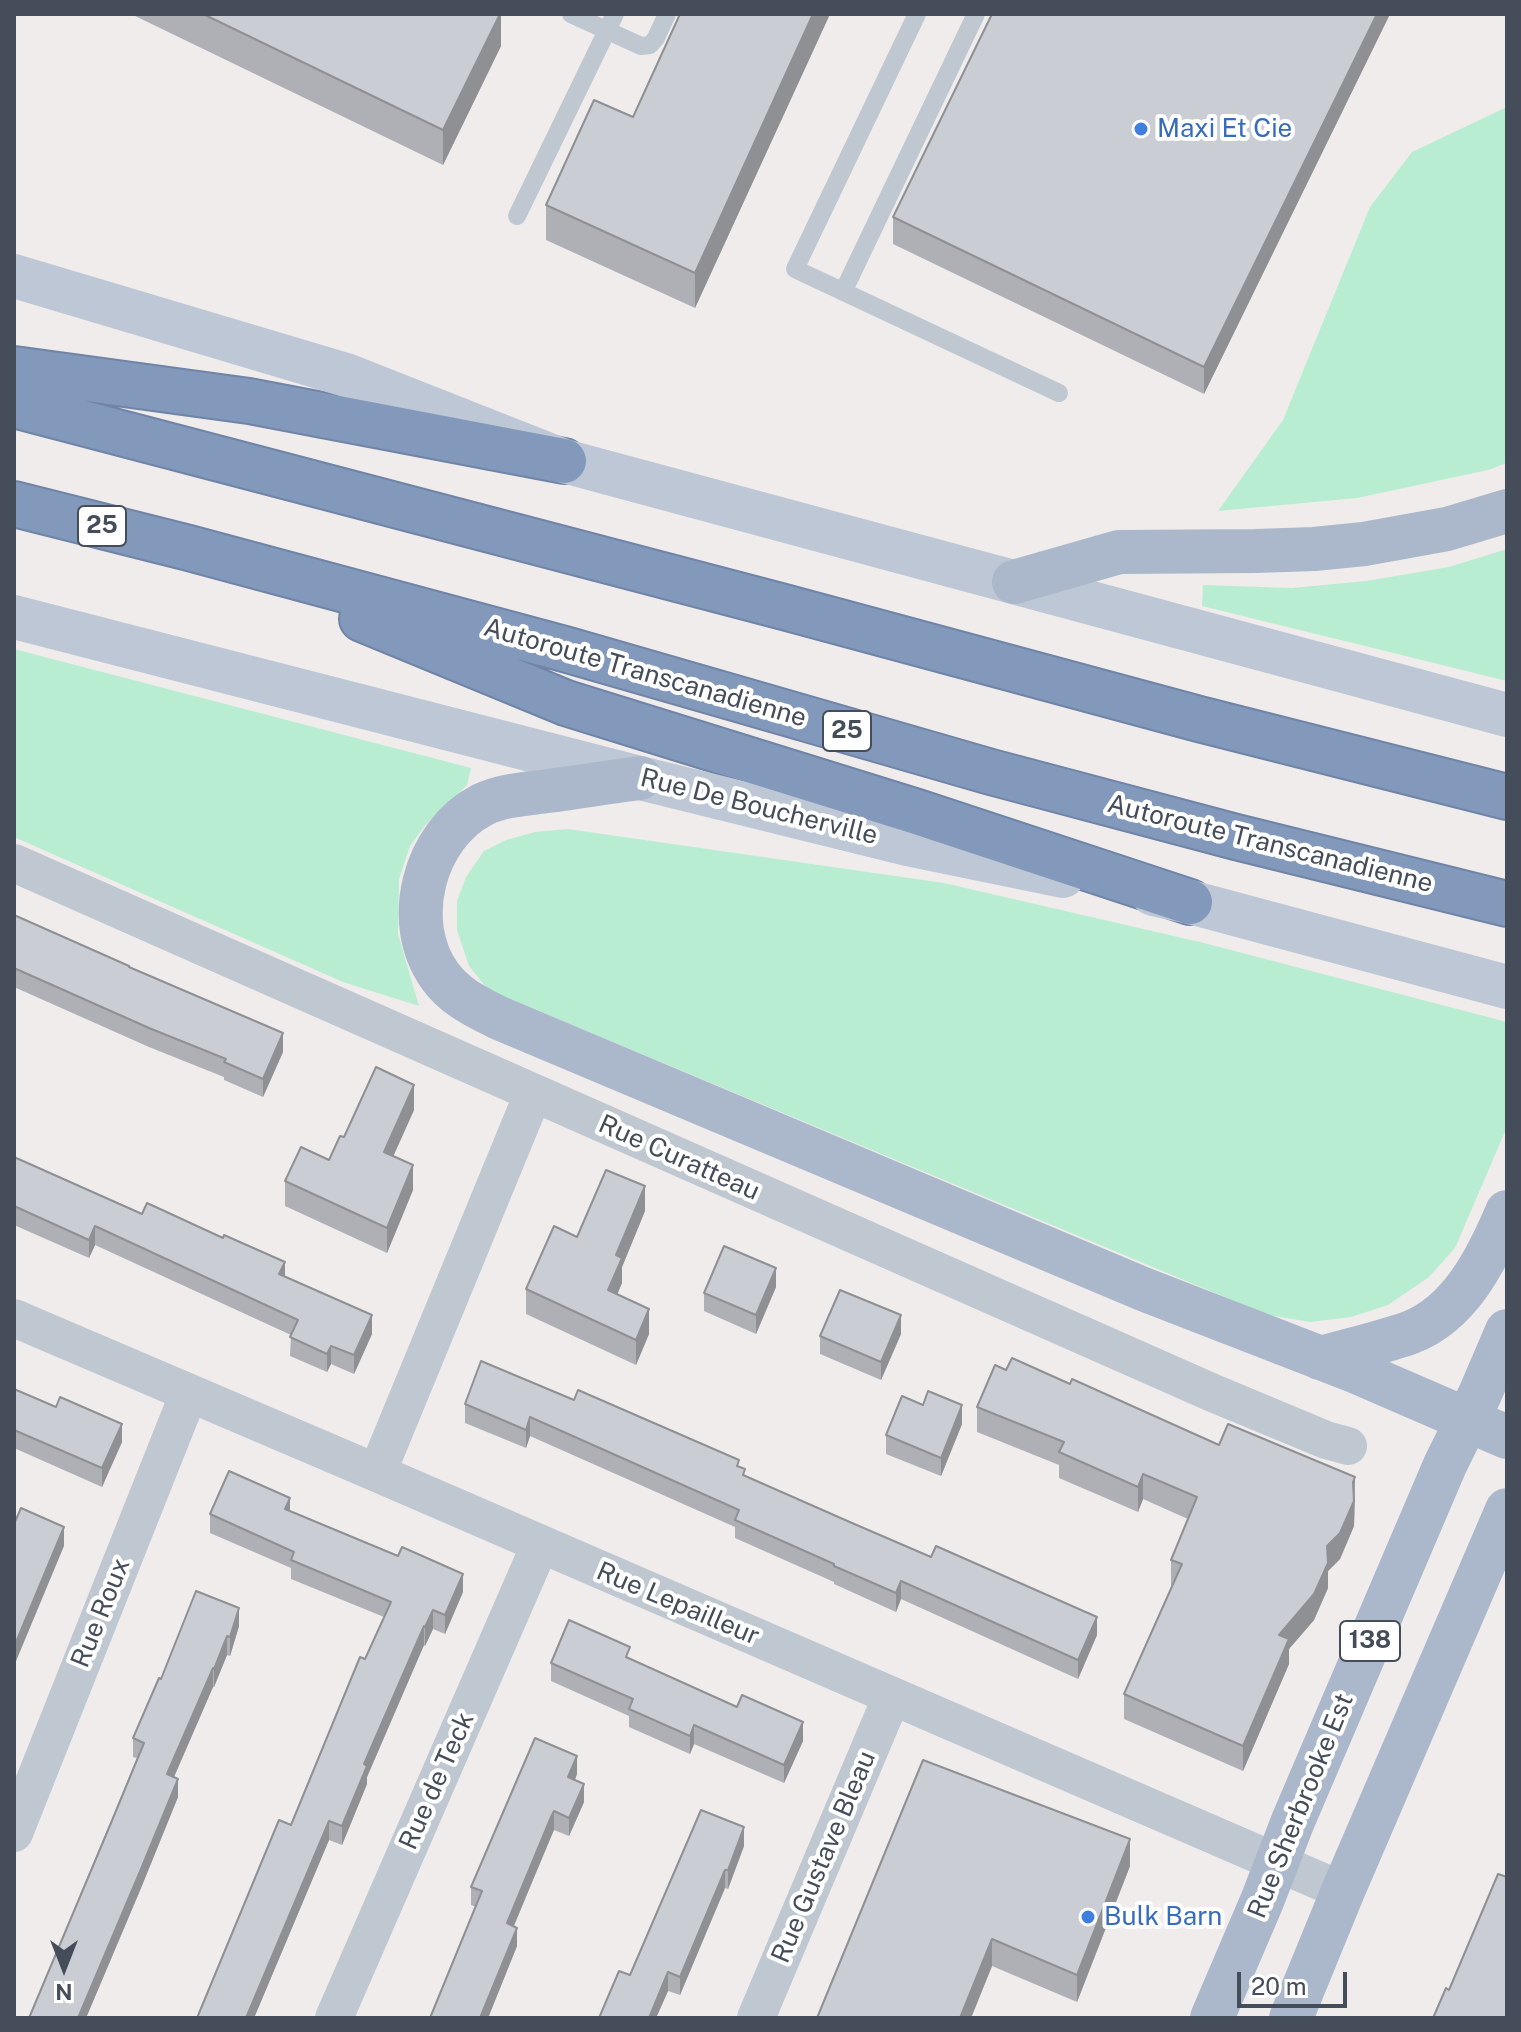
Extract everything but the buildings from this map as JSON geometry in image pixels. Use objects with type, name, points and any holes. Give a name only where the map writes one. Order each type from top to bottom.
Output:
[{"type":"highway","points":[[14,369],[249,401],[564,461]]},
{"type":"highway","points":[[14,405],[1199,719],[1507,797]]},
{"type":"highway","name":"Autoroute Transcanadienne","points":[[14,504],[568,650],[991,772],[1507,904]]},
{"type":"highway","points":[[189,548],[566,703],[917,812],[1190,902]]},
{"type":"main road","points":[[14,276],[346,375],[564,461],[1507,715]]},
{"type":"main road","points":[[1014,582],[1119,552],[1256,551],[1364,544],[1447,529],[1507,511]]},
{"type":"main road","name":"Rue De Boucherville","points":[[14,617],[907,844],[1190,902],[1507,987]]},
{"type":"main road","points":[[640,778],[493,800],[469,813],[443,841],[422,888],[421,925],[430,960],[437,973],[455,992],[499,1018],[1143,1289],[1357,1372],[1507,1437]]},
{"type":"main road","points":[[1320,1358],[1410,1333],[1440,1314],[1472,1280],[1507,1212]]},
{"type":"main road","name":"Rue Sherbrooke Est","points":[[1212,2018],[1433,1494],[1507,1331]]},
{"type":"main road","name":"138","points":[[1291,2018],[1507,1510]]},
{"type":"street","name":"Rue Curatteau","points":[[14,863],[1224,1398],[1348,1446]]},
{"type":"street","points":[[377,1473],[533,1094]]},
{"type":"street","name":"Rue Lepailleur","points":[[14,1318],[1343,1891]]},
{"type":"street","name":"Rue Roux","points":[[14,1833],[189,1393]]},
{"type":"street","name":"Rue de Teck","points":[[334,2018],[540,1545]]},
{"type":"street","name":"Rue Gustave Bleau","points":[[756,2018],[892,1696]]},
{"type":"lane","points":[[571,14],[611,22],[641,46],[650,45],[656,38],[667,14]]},
{"type":"lane","points":[[917,14],[795,269],[1059,393]]},
{"type":"lane","points":[[843,292],[976,14]]},
{"type":"lane","points":[[517,216],[611,22]]},
{"type":"green space","points":[[1507,107],[1507,463],[1488,470],[1357,498],[1218,511],[1283,420],[1370,207],[1412,152]]},
{"type":"green space","points":[[1507,549],[1507,681],[1202,606],[1203,585],[1292,588],[1366,581],[1449,567]]},
{"type":"green space","points":[[14,649],[471,768],[467,785],[426,824],[410,846],[399,879],[398,934],[419,1006],[343,982],[14,837]]},
{"type":"green space","points":[[568,829],[944,883],[1204,943],[1507,1022],[1507,1127],[1455,1248],[1429,1277],[1388,1305],[1351,1317],[1310,1322],[1268,1315],[488,990],[469,966],[457,930],[457,901],[466,877],[484,851],[506,840],[535,832]]},
{"type":"place","name":"Maxi Et Cie","points":[[1141,129]]},
{"type":"place","name":"Bulk Barn","points":[[1088,1917]]}]
